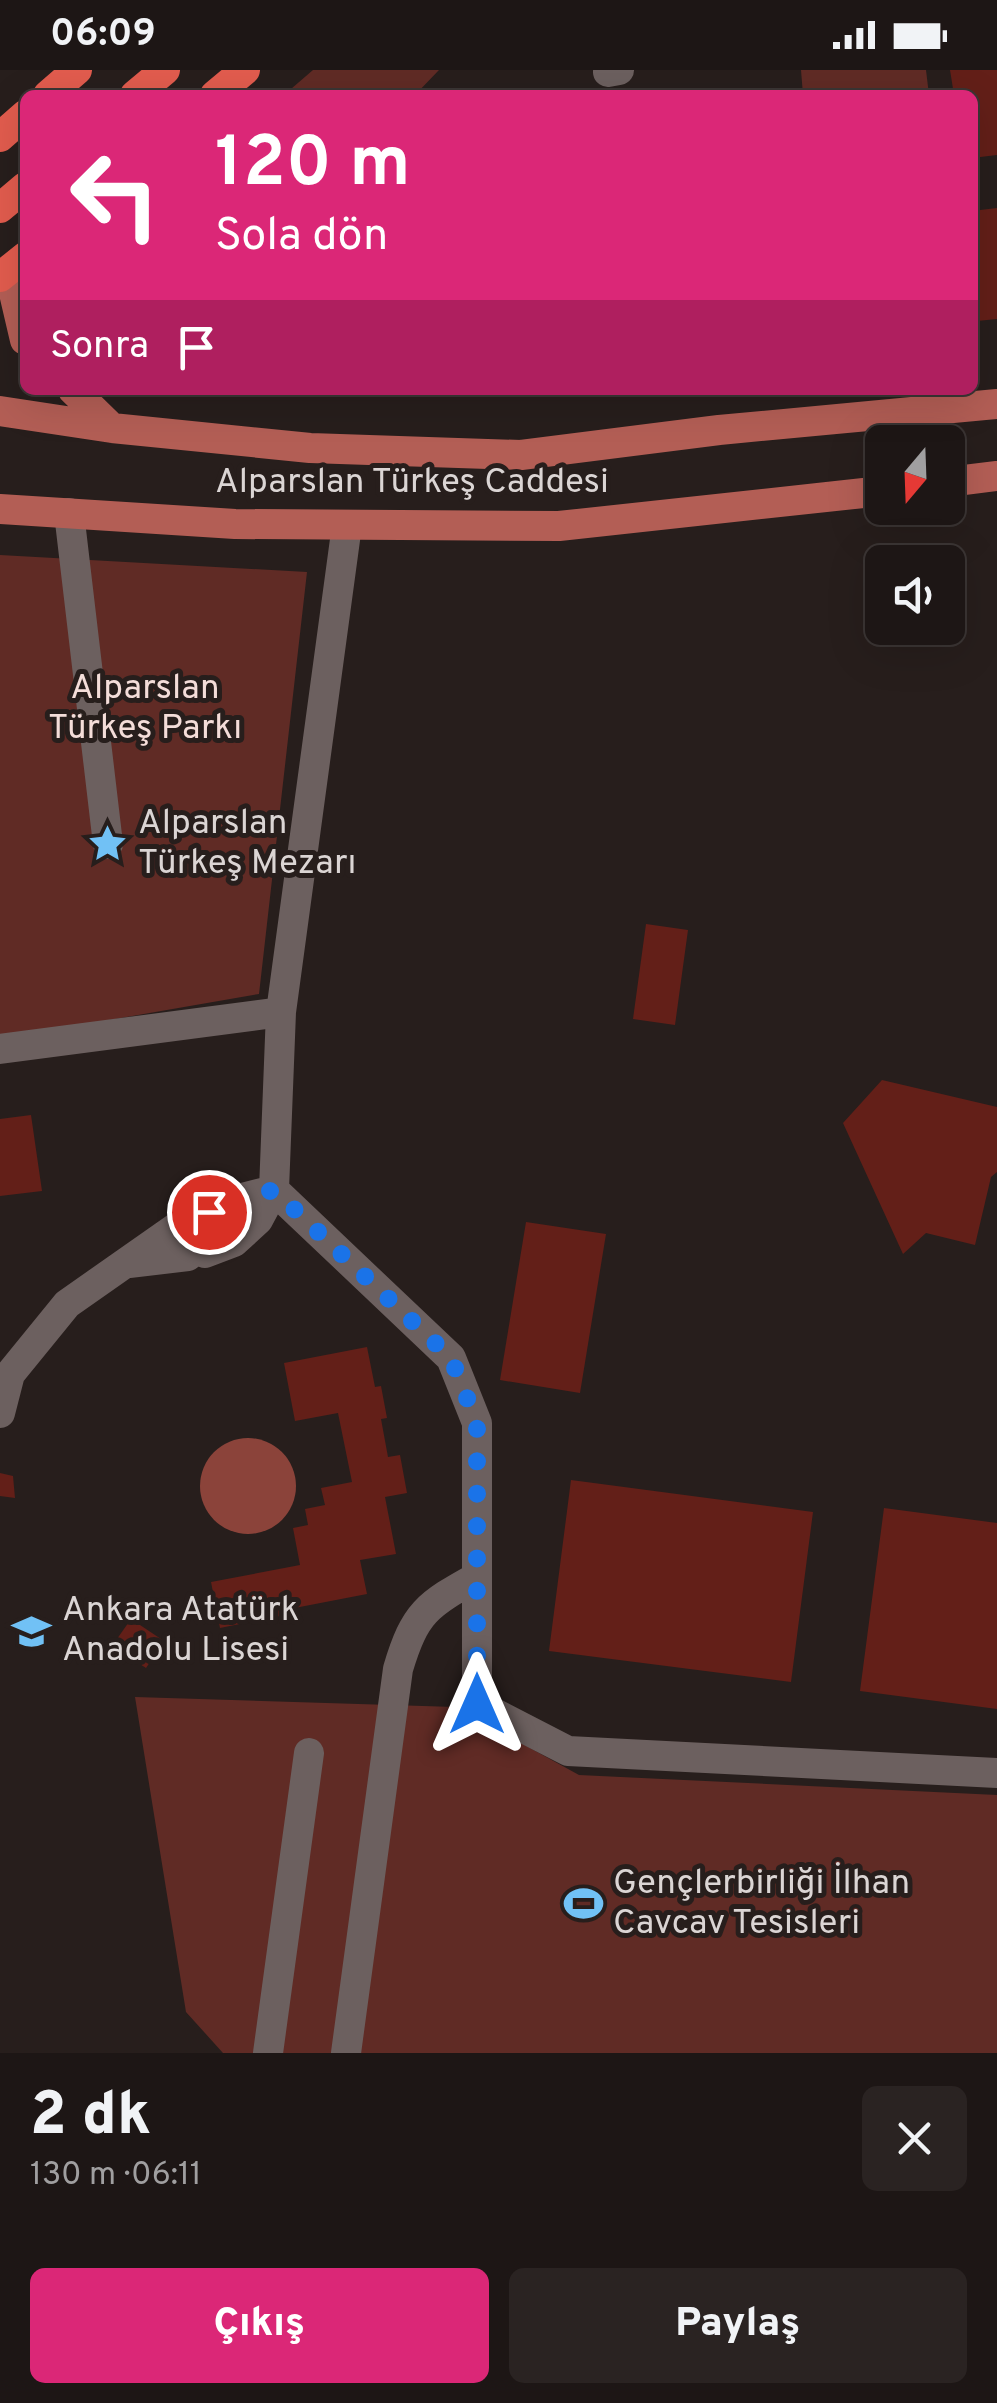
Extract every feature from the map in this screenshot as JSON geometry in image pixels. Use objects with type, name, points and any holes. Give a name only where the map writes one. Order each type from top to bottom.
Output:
[{"type":"highway","points":[[54,90],[77,70]]},
{"type":"highway","points":[[141,90],[165,70]]},
{"type":"highway","points":[[221,90],[244,70]]},
{"type":"highway","points":[[0,137],[20,119]]},
{"type":"highway","points":[[0,208],[20,191]]},
{"type":"highway","points":[[0,277],[20,261]]},
{"type":"main road","points":[[20,282],[14,293],[20,319]]},
{"type":"main road","points":[[78,395],[112,428]]},
{"type":"main road","name":"Alparslan Türkeş Caddesi","points":[[0,411],[112,428],[310,448],[521,455],[719,430],[997,404]]},
{"type":"main road","points":[[965,480],[997,476]]},
{"type":"main road","name":"Alparslan Türkeş Caddesi","points":[[0,509],[235,524],[560,526],[865,493]]},
{"type":"street","points":[[69,513],[108,844]]},
{"type":"street","points":[[129,1263],[196,1254],[234,1242],[258,1220],[274,1190],[281,1012],[347,525]]},
{"type":"street","points":[[0,1049],[281,1012]]},
{"type":"street","points":[[0,1413],[10,1374],[67,1304],[189,1220],[238,1199],[274,1190]]},
{"type":"street","points":[[274,1190],[451,1358],[477,1423],[477,1704],[568,1751],[997,1772]]},
{"type":"street","points":[[346,2053],[398,1669],[414,1626],[430,1604],[477,1578]]},
{"type":"street","points":[[268,2053],[309,1753]]},
{"type":"green space","points":[[313,70],[439,70],[420,90],[290,90]]},
{"type":"green space","points":[[801,70],[926,70],[928,90],[803,90]]},
{"type":"green space","name":"Alparslan Türkeş Parkı","points":[[0,555],[307,572],[259,994],[0,1039]]},
{"type":"green space","name":"Gençlerbirliği İlhan Cavcav Tesisleri","points":[[135,1697],[455,1707],[579,1775],[997,1795],[997,2053],[223,2053],[186,2012]]},
{"type":"shaded area","points":[[248,1438],[266,1442],[282,1452],[292,1468],[296,1486],[292,1504],[282,1520],[266,1530],[248,1534],[230,1530],[214,1520],[204,1504],[200,1486],[204,1468],[214,1452],[230,1442]]},
{"type":"building","points":[[950,70],[997,70],[997,155],[978,157],[978,90],[953,90]]},
{"type":"building","points":[[997,208],[997,319],[978,321],[978,210]]},
{"type":"building","points":[[646,924],[688,930],[675,1025],[633,1019]]},
{"type":"building","points":[[882,1080],[997,1107],[997,1172],[991,1177],[975,1245],[926,1233],[903,1254],[843,1123]]},
{"type":"building","points":[[31,1115],[42,1191],[0,1196],[0,1119]]},
{"type":"building","points":[[526,1222],[606,1234],[580,1393],[500,1380]]},
{"type":"building","points":[[367,1347],[375,1387],[381,1386],[387,1418],[381,1419],[388,1457],[400,1455],[407,1493],[385,1497],[396,1554],[360,1560],[367,1594],[279,1611],[280,1616],[220,1628],[211,1582],[300,1565],[293,1528],[308,1525],[305,1509],[325,1505],[321,1488],[352,1482],[338,1413],[295,1421],[284,1363]]},
{"type":"building","points":[[0,1473],[13,1476],[15,1498],[0,1496]]},
{"type":"building","points":[[571,1480],[813,1512],[791,1682],[549,1651]]},
{"type":"building","points":[[884,1508],[997,1523],[997,1709],[860,1691]]},
{"type":"building","points":[[131,1619],[164,1641],[146,1668],[112,1646]]},
{"type":"place","name":"Alparslan Türkeş Mezarı","points":[[108,844]]},
{"type":"place","name":"Ankara Atatürk Anadolu Lisesi","points":[[32,1631]]},
{"type":"place","name":"Gençlerbirliği İlhan Cavcav Tesisleri","points":[[583,1904]]},
{"type":"route","points":[[209,1212],[238,1199],[274,1190],[451,1358],[477,1423],[477,1704]]}]
